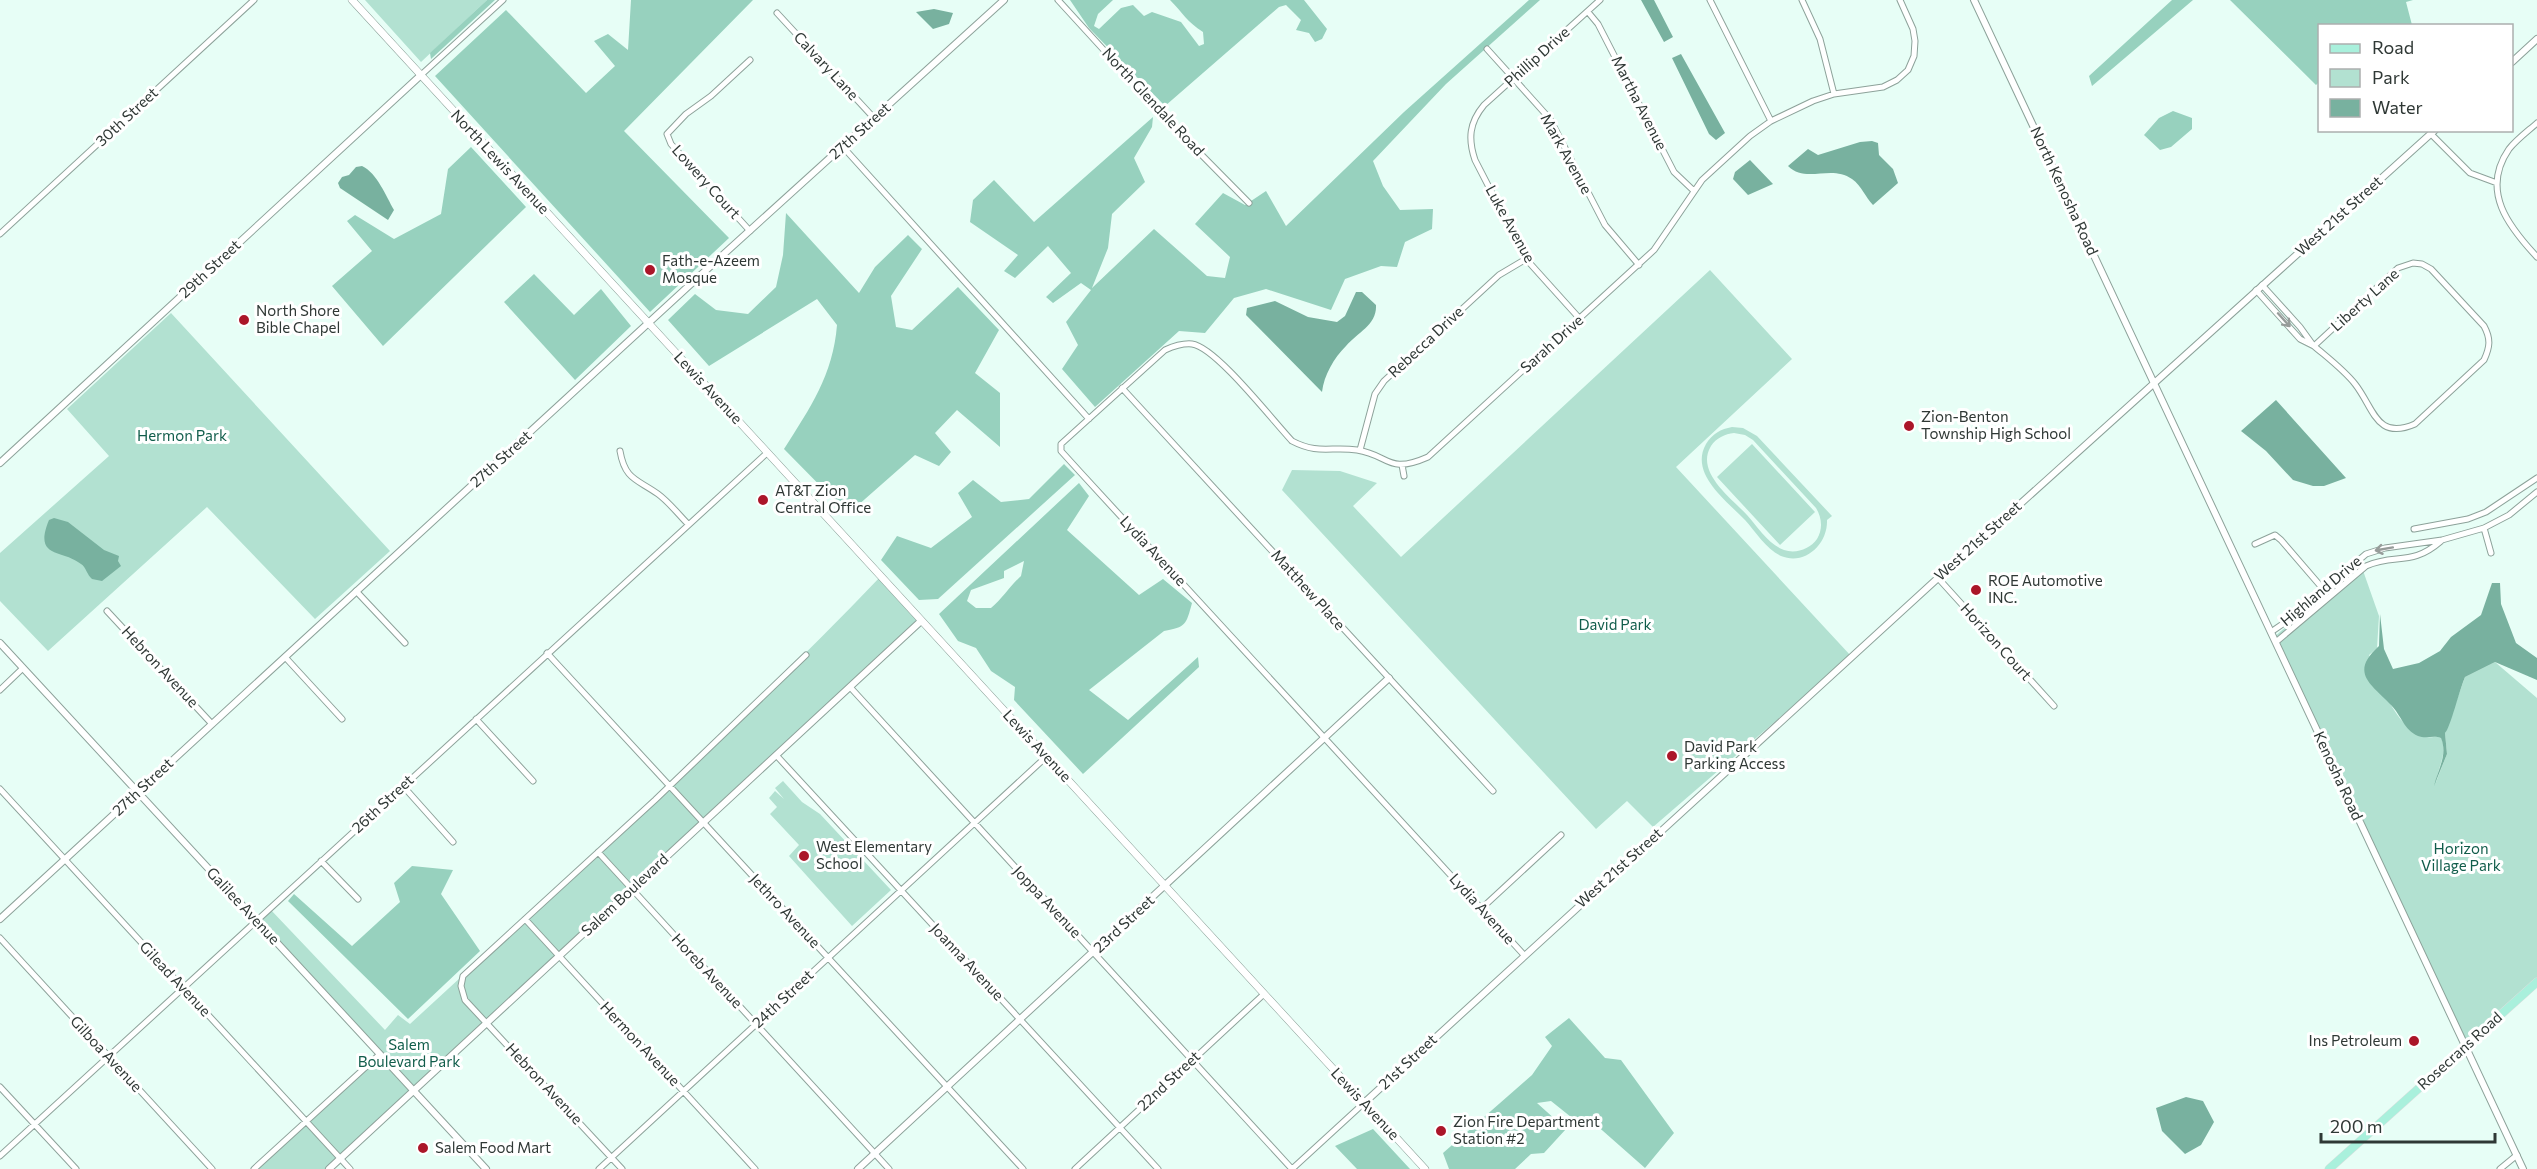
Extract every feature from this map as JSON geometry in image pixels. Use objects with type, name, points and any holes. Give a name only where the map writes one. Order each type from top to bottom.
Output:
[{"type":"main road","name":"North Lewis Avenue","points":[[352,0],[649,324]]},
{"type":"main road","name":"Lewis Avenue","points":[[649,324],[1425,1169]]},
{"type":"main road","name":"Rosecrans Road","points":[[2329,1169],[2537,982]]},
{"type":"street","name":"30th Street","points":[[0,234],[254,0]]},
{"type":"street","points":[[421,75],[503,0]]},
{"type":"street","name":"27th Street","points":[[0,919],[1004,0]]},
{"type":"street","name":"North Glendale Road","points":[[1058,0],[1177,130],[1249,203]]},
{"type":"street","name":"Phillip Drive","points":[[1475,116],[1512,78],[1600,0]]},
{"type":"street","points":[[1710,0],[1771,121]]},
{"type":"street","points":[[1802,0],[1820,39],[1834,94]]},
{"type":"street","name":"Sarah Drive","points":[[1402,465],[1428,458],[1639,265],[1667,234],[1694,191],[1725,156],[1771,121],[1813,101],[1834,94],[1883,87],[1897,80],[1908,70],[1914,56],[1914,29],[1900,0]]},
{"type":"street","name":"North Kenosha Road","points":[[1974,0],[2154,382]]},
{"type":"street","name":"Martha Avenue","points":[[1588,12],[1598,24],[1674,172],[1694,191]]},
{"type":"street","name":"Calvary Lane","points":[[777,13],[874,118]]},
{"type":"street","points":[[2513,60],[2537,39]]},
{"type":"street","name":"Mark Avenue","points":[[1487,49],[1550,119],[1605,225],[1639,265]]},
{"type":"street","name":"Lowery Court","points":[[750,60],[711,96],[686,114],[668,134],[671,144],[750,231]]},
{"type":"street","name":"29th Street","points":[[0,463],[421,75]]},
{"type":"street","name":"Luke Avenue","points":[[1475,116],[1470,145],[1526,259],[1580,319]]},
{"type":"street","points":[[2537,124],[2508,151],[2497,183],[2500,204],[2506,220],[2537,257]]},
{"type":"street","points":[[2433,132],[2470,173],[2497,183]]},
{"type":"street","name":"West 21st Street","points":[[1524,955],[2154,382],[2433,132]]},
{"type":"street","points":[[843,147],[1089,418]]},
{"type":"street","name":"Rebecca Drive","points":[[1360,450],[1375,394],[1384,381],[1499,275],[1526,259]]},
{"type":"street","name":"Liberty Lane","points":[[2259,288],[2300,339],[2314,346],[2356,384],[2378,422],[2389,429],[2404,429],[2415,424],[2484,360],[2490,349],[2489,336],[2484,326],[2431,269],[2422,264],[2413,263],[2398,268],[2314,346]]},
{"type":"street","points":[[1122,388],[1165,350],[1178,344],[1192,344],[1213,354],[1292,441],[1308,449],[1360,450],[1390,464],[1402,465],[1404,476]]},
{"type":"street","name":"Kenosha Road","points":[[2154,382],[2464,1048],[2523,1169]]},
{"type":"street","name":"Lydia Avenue","points":[[1122,388],[1061,444],[1061,451],[1524,955]]},
{"type":"street","name":"Matthew Place","points":[[1122,388],[1493,791]]},
{"type":"street","points":[[620,451],[623,468],[633,479],[659,494],[688,524]]},
{"type":"street","name":"26th Street","points":[[0,1156],[767,453]]},
{"type":"street","points":[[2414,529],[2468,519],[2486,512],[2537,478]]},
{"type":"street","name":"Highland Drive","points":[[2271,632],[2366,554],[2385,548],[2442,540],[2484,528],[2509,515],[2537,492]]},
{"type":"street","points":[[2510,496],[2519,507]]},
{"type":"street","points":[[2484,528],[2491,553]]},
{"type":"street","points":[[2255,544],[2275,536],[2324,590]]},
{"type":"street","name":"Highland Drive","points":[[2276,642],[2366,566],[2419,556],[2442,540]]},
{"type":"street","name":"Horizon Court","points":[[1938,578],[2055,706]]},
{"type":"street","points":[[356,591],[405,643]]},
{"type":"street","name":"Hebron Avenue","points":[[107,610],[212,724]]},
{"type":"street","name":"Salem Boulevard","points":[[329,1169],[921,621]]},
{"type":"street","name":"Galilee Avenue","points":[[0,643],[486,1169]]},
{"type":"street","name":"Jethro Avenue","points":[[548,653],[1023,1169]]},
{"type":"street","points":[[525,919],[806,655]]},
{"type":"street","points":[[285,657],[342,719]]},
{"type":"street","points":[[0,690],[24,668]]},
{"type":"street","name":"23rd Street","points":[[858,1169],[1389,678]]},
{"type":"street","name":"Joppa Avenue","points":[[850,687],[1292,1169]]},
{"type":"street","points":[[476,719],[533,781]]},
{"type":"street","name":"Joanna Avenue","points":[[776,755],[1158,1169]]},
{"type":"street","name":"24th Street","points":[[599,1169],[1046,757]]},
{"type":"street","points":[[403,786],[453,842]]},
{"type":"street","name":"Gilead Avenue","points":[[0,789],[350,1169]]},
{"type":"street","points":[[1482,908],[1562,835]]},
{"type":"street","name":"Horeb Avenue","points":[[597,852],[889,1169]]},
{"type":"street","points":[[321,861],[357,899]]},
{"type":"street","name":"Hebron Avenue","points":[[525,919],[463,976],[461,986],[465,1000],[622,1169]]},
{"type":"street","name":"Hermon Avenue","points":[[525,919],[754,1169]]},
{"type":"street","name":"Gilboa Avenue","points":[[0,938],[212,1169]]},
{"type":"street","name":"21st Street","points":[[1292,1169],[1524,955]]},
{"type":"street","name":"22nd Street","points":[[1075,1169],[1264,994]]},
{"type":"street","points":[[254,1169],[380,1054]]},
{"type":"street","points":[[0,1087],[76,1169]]},
{"type":"street","points":[[2500,1169],[2517,1155]]},
{"type":"green space","points":[[365,0],[487,0],[421,62]]},
{"type":"green space","name":"David Park","points":[[1710,270],[1792,359],[1676,467],[1851,656],[1653,827],[1627,801],[1596,829],[1282,490],[1292,470],[1340,471],[1377,483],[1353,506],[1401,557]]},
{"type":"green space","name":"Hermon Park","points":[[171,313],[390,551],[315,619],[207,507],[48,651],[0,601],[0,553],[109,456],[67,409]]},
{"type":"green space","points":[[1728,428],[1743,428],[1757,436],[1832,516],[1827,520],[1824,537],[1813,551],[1798,558],[1781,556],[1776,553],[1712,486],[1702,466],[1702,455],[1711,437]],"holes":[[[1727,434],[1745,435],[1753,440],[1816,508],[1820,516],[1821,527],[1817,539],[1807,548],[1789,551],[1773,544],[1724,493],[1711,475],[1707,456],[1713,443]]]},
{"type":"green space","points":[[1752,444],[1815,512],[1780,545],[1717,477]]},
{"type":"green space","name":"Horizon Village Park","points":[[2360,562],[2379,616],[2377,648],[2369,655],[2390,703],[2405,724],[2415,732],[2427,737],[2441,737],[2443,754],[2436,782],[2447,754],[2445,733],[2465,677],[2495,662],[2537,698],[2537,982],[2465,1048],[2273,638]]},
{"type":"green space","name":"Salem Boulevard Park","points":[[881,576],[921,621],[329,1169],[254,1169],[379,1054],[256,920],[270,909],[385,1030],[398,1015],[410,1024],[708,748]]},
{"type":"green space","points":[[783,781],[802,802],[820,814],[891,890],[852,926],[789,856],[799,845],[770,814],[777,807],[769,798],[775,791],[784,799],[775,788]]},
{"type":"shaded area","points":[[487,0],[495,0],[431,59],[430,53]]},
{"type":"shaded area","points":[[631,0],[753,0],[624,131],[729,238],[650,312],[435,76],[506,10],[586,93],[615,66],[594,41],[608,34],[628,50]]},
{"type":"shaded area","points":[[1070,0],[1113,0],[1098,14],[1094,26],[1099,29],[1121,8],[1133,5],[1144,16],[1152,12],[1181,22],[1199,46],[1204,44],[1203,32],[1189,21],[1170,0],[1304,0],[1327,29],[1322,39],[1315,42],[1309,33],[1296,30],[1301,20],[1286,5],[1279,7],[1165,106],[1089,28]]},
{"type":"shaded area","points":[[1529,0],[1540,0],[1446,84],[1373,161],[1383,186],[1400,210],[1433,209],[1432,229],[1405,242],[1397,267],[1381,266],[1345,279],[1331,310],[1266,289],[1234,298],[1205,333],[1179,331],[1095,407],[1062,369],[1078,345],[1066,322],[1091,290],[1081,283],[1053,303],[1046,297],[1071,273],[1048,246],[1015,278],[1004,271],[1018,255],[970,222],[973,200],[994,180],[1034,222],[1153,117],[1152,127],[1134,158],[1145,182],[1112,214],[1108,248],[1092,288],[1154,229],[1207,276],[1225,278],[1230,257],[1195,224],[1223,193],[1245,205],[1266,191],[1286,226],[1404,112]]},
{"type":"shaded area","points":[[2172,0],[2193,0],[2092,86],[2089,76]]},
{"type":"shaded area","points":[[2230,0],[2413,0],[2406,2],[2412,24],[2318,24],[2318,83],[2316,85]]},
{"type":"shaded area","points":[[2173,111],[2192,118],[2192,129],[2171,147],[2160,150],[2144,135],[2159,118]]},
{"type":"shaded area","points":[[471,147],[526,207],[383,346],[332,286],[372,251],[347,221],[355,215],[394,239],[441,214],[448,169]]},
{"type":"shaded area","points":[[786,213],[859,293],[875,267],[908,235],[922,249],[891,296],[896,327],[912,330],[958,287],[999,330],[975,373],[1000,393],[1000,447],[957,410],[935,433],[951,452],[939,466],[915,455],[848,514],[784,449],[819,390],[835,343],[837,325],[817,299],[709,366],[668,320],[695,294],[716,310],[748,314],[776,287],[783,255]]},
{"type":"shaded area","points":[[534,274],[574,315],[601,289],[631,326],[575,380],[504,302]]},
{"type":"shaded area","points":[[1064,464],[1075,475],[938,599],[919,600],[881,560],[897,536],[931,548],[972,517],[958,493],[973,480],[1001,502],[1029,499]]},
{"type":"shaded area","points":[[1079,483],[1089,496],[1067,530],[1139,595],[1163,579],[1192,603],[1184,624],[1164,631],[1089,690],[1128,720],[1198,657],[1199,667],[1083,774],[1014,700],[1015,687],[991,671],[976,648],[958,641],[939,614]],"holes":[[[1024,561],[1021,576],[991,608],[976,608],[967,601],[971,590],[1004,578],[1004,571]]]},
{"type":"shaded area","points":[[412,866],[453,870],[441,894],[480,951],[408,1019],[288,901],[294,894],[352,946],[400,902],[394,883]]},
{"type":"shaded area","points":[[1569,1018],[1605,1058],[1621,1060],[1674,1133],[1645,1168],[1586,1116],[1576,1121],[1551,1101],[1537,1103],[1566,1129],[1544,1153],[1531,1154],[1515,1169],[1449,1169],[1443,1153],[1532,1075],[1552,1046],[1545,1037]]},
{"type":"shaded area","points":[[1373,1129],[1410,1169],[1357,1169],[1335,1146]]},
{"type":"water","points":[[1641,0],[1654,0],[1673,37],[1664,42]]},
{"type":"water","points":[[934,9],[953,13],[949,24],[933,29],[916,12]]},
{"type":"water","points":[[1681,54],[1725,133],[1716,140],[1709,134],[1672,58]]},
{"type":"water","points":[[1860,142],[1878,143],[1879,155],[1893,169],[1898,183],[1873,205],[1861,188],[1844,175],[1836,173],[1803,174],[1788,166],[1808,149],[1818,155]]},
{"type":"water","points":[[1750,160],[1773,184],[1748,195],[1733,179],[1735,172]]},
{"type":"water","points":[[362,166],[377,179],[394,210],[388,220],[340,188],[338,183],[342,177],[349,175],[356,167]]},
{"type":"water","points":[[1356,292],[1362,292],[1376,305],[1373,318],[1337,356],[1327,373],[1322,392],[1246,315],[1247,308],[1275,301],[1308,317],[1337,322],[1345,316]]},
{"type":"water","points":[[2276,400],[2346,478],[2324,486],[2313,486],[2293,480],[2266,451],[2241,431]]},
{"type":"water","points":[[54,518],[68,522],[104,550],[119,556],[118,561],[121,566],[102,581],[92,579],[84,567],[74,559],[52,551],[47,547],[45,532],[49,520]]},
{"type":"water","points":[[2492,583],[2500,583],[2501,604],[2516,643],[2537,658],[2537,680],[2495,662],[2465,677],[2445,733],[2447,754],[2434,786],[2443,756],[2441,738],[2421,737],[2409,730],[2394,709],[2366,678],[2365,664],[2379,646],[2380,614],[2384,649],[2393,669],[2419,663],[2440,651],[2451,637],[2481,615]]},
{"type":"water","points":[[2186,1097],[2203,1101],[2214,1122],[2201,1145],[2185,1154],[2162,1131],[2156,1108]]},
{"type":"place","name":"Fath-e-Azeem Mosque","points":[[650,270]]},
{"type":"place","name":"North Shore Bible Chapel","points":[[244,320]]},
{"type":"place","name":"Zion-Benton Township High School","points":[[1909,426]]},
{"type":"place","name":"AT&T Zion Central Office","points":[[763,500]]},
{"type":"place","name":"ROE Automotive INC.","points":[[1976,590]]},
{"type":"place","name":"David Park Parking Access","points":[[1672,756]]},
{"type":"place","name":"West Elementary School","points":[[804,856]]},
{"type":"place","name":"Ins Petroleum","points":[[2414,1041]]},
{"type":"place","name":"Zion Fire Department Station #2","points":[[1441,1131]]},
{"type":"place","name":"Salem Food Mart","points":[[423,1148]]}]
